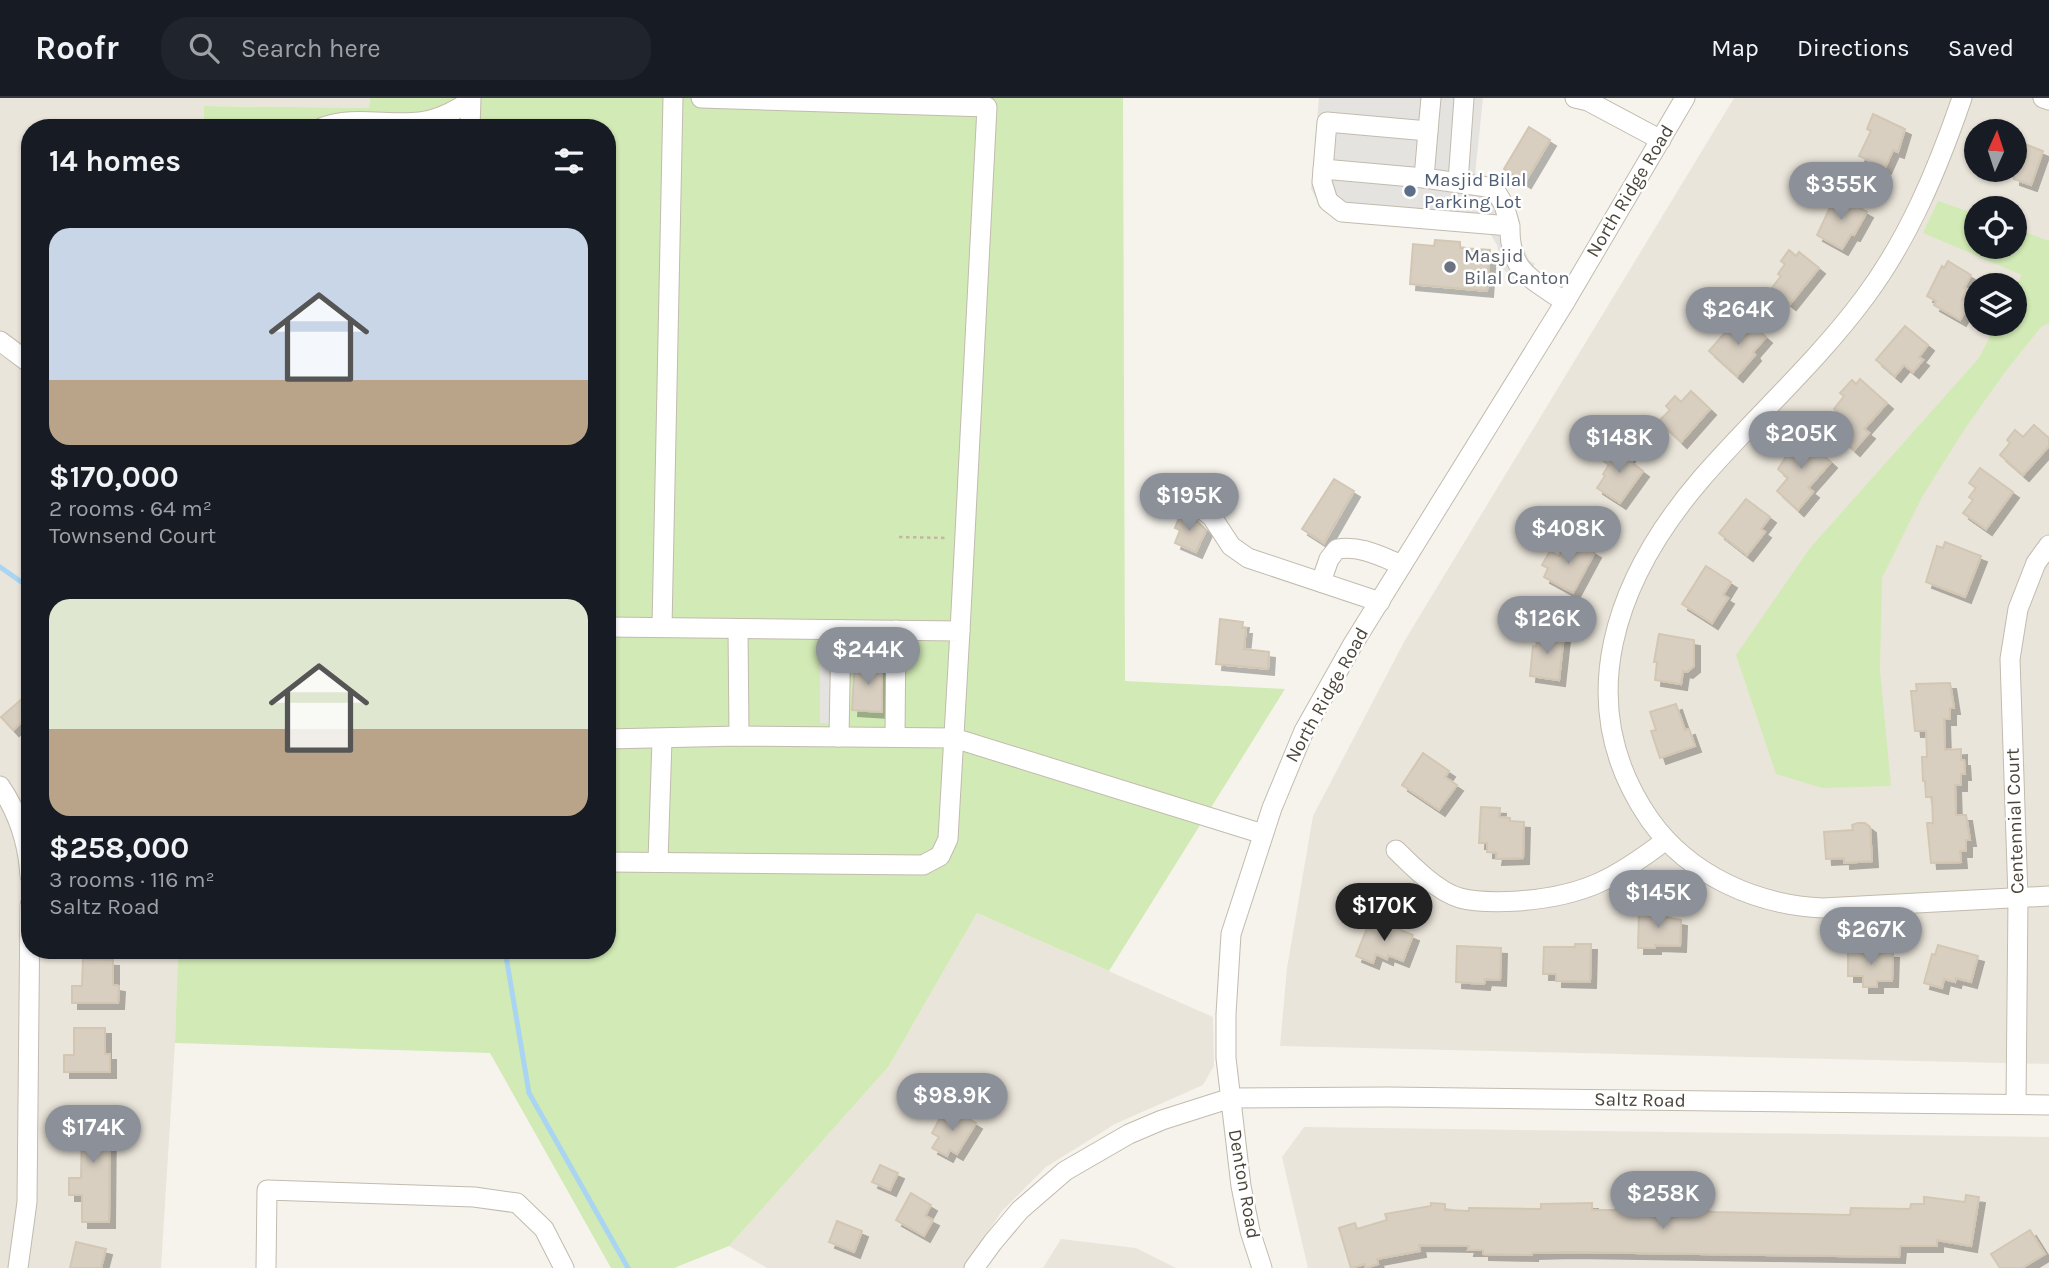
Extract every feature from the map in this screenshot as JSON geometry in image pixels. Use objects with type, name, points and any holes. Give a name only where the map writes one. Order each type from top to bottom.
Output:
[{"type":"street","points":[[662,627],[673,98]]},
{"type":"street","points":[[616,862],[923,865],[940,856],[948,839],[987,107],[701,98]]},
{"type":"street","points":[[1424,178],[1431,98]]},
{"type":"street","points":[[1458,182],[1464,98]]},
{"type":"street","points":[[1575,98],[1588,101],[1661,140]]},
{"type":"street","name":"North Ridge Road","points":[[1231,1098],[1226,1058],[1226,1014],[1231,933],[1286,770],[1304,731],[1353,644],[1565,302],[1685,98]]},
{"type":"street","points":[[1961,98],[1920,204],[1882,272],[1838,330],[1700,480],[1643,564],[1625,599],[1616,627],[1607,670],[1609,721],[1619,762],[1627,781],[1638,802],[1666,840],[1702,870],[1764,900],[1823,908],[2049,896]]},
{"type":"street","points":[[2043,98],[2049,100]]},
{"type":"street","points":[[440,119],[470,99]]},
{"type":"street","points":[[470,99],[470,119]]},
{"type":"street","points":[[1428,131],[1327,122],[1322,183],[1328,201],[1342,212],[1510,226]]},
{"type":"street","points":[[1323,169],[1424,178],[1494,188],[1508,203],[1511,253],[1515,262],[1525,274],[1565,302]]},
{"type":"street","points":[[0,341],[21,357]]},
{"type":"street","points":[[1170,485],[1212,517],[1231,546],[1248,558],[1380,602]]},
{"type":"street","name":"Centennial Court","points":[[2016,1104],[2018,898],[2010,659],[2018,609],[2036,563],[2049,545]]},
{"type":"street","points":[[1321,582],[1329,559],[1337,549],[1349,547],[1364,550],[1402,565]]},
{"type":"street","points":[[616,627],[960,631]]},
{"type":"street","points":[[738,629],[739,736]]},
{"type":"street","points":[[839,737],[841,630]]},
{"type":"street","points":[[895,737],[896,631]]},
{"type":"street","points":[[616,739],[739,736],[954,738],[1264,834]]},
{"type":"street","points":[[658,861],[662,740]]},
{"type":"street","points":[[0,786],[21,827]]},
{"type":"street","points":[[1396,850],[1422,876],[1459,898],[1502,902],[1555,898],[1588,888],[1615,876],[1666,840]]},
{"type":"street","points":[[18,1268],[27,1202],[29,959]]},
{"type":"street","name":"Saltz Road","points":[[1231,1098],[1388,1097],[2049,1105]]},
{"type":"street","points":[[974,1268],[1020,1210],[1065,1171],[1129,1134],[1162,1120],[1231,1098]]},
{"type":"street","name":"Denton Road","points":[[1231,1098],[1241,1186],[1250,1231],[1262,1268]]},
{"type":"street","points":[[266,1268],[267,1190],[474,1197],[517,1203],[544,1229],[564,1268]]},
{"type":"path","points":[[899,537],[965,538]]},
{"type":"shaded area","points":[[0,98],[370,98],[369,108],[205,106],[204,119],[21,119],[21,959],[178,959],[161,1268],[0,1268]]},
{"type":"shaded area","name":"Masjid Bilal Parking Lot","points":[[1319,98],[1483,98],[1475,175],[1494,176],[1504,183],[1522,244],[1529,260],[1535,264],[1522,285],[1505,271],[1497,245],[1490,234],[1344,220],[1327,213],[1311,189]]},
{"type":"shaded area","points":[[1734,98],[2049,98],[2049,1064],[1280,1046],[1287,968],[1313,816],[1405,640]]},
{"type":"shaded area","points":[[820,640],[841,641],[840,724],[820,723]]},
{"type":"shaded area","points":[[977,913],[1213,1017],[1214,1066],[1203,1085],[1115,1124],[1046,1167],[1002,1211],[964,1268],[767,1268],[729,1246],[889,1066]]},
{"type":"shaded area","points":[[1304,1127],[2049,1137],[2049,1268],[1308,1268],[1282,1157]]},
{"type":"shaded area","points":[[1061,1239],[1136,1248],[1176,1268],[1043,1268]]},
{"type":"green space","points":[[370,98],[1123,98],[1125,681],[1285,689],[1109,971],[977,913],[889,1066],[729,1246],[674,1268],[611,1268],[490,1053],[175,1043],[178,959],[616,959],[616,119],[204,119],[204,106],[369,108]]},
{"type":"green space","points":[[1938,201],[1964,210],[1964,250],[1923,233]]},
{"type":"green space","points":[[2027,233],[2049,241],[2049,323],[2041,327],[2005,372],[1964,430],[1922,497],[1882,578],[1880,670],[1891,786],[1822,788],[1776,774],[1736,655],[1810,548],[1979,358],[1990,336],[2027,336],[2027,273],[2017,273],[1984,259],[2027,259]]},
{"type":"building","points":[[1873,114],[1905,129],[1898,152],[1893,150],[1885,168],[1859,156],[1871,131],[1867,129]]},
{"type":"building","points":[[1529,127],[1550,140],[1525,182],[1504,169]]},
{"type":"building","points":[[2027,145],[2043,151],[2031,185],[2022,182],[2027,182]]},
{"type":"building","points":[[1836,195],[1867,212],[1854,235],[1851,234],[1842,249],[1817,235]]},
{"type":"building","name":"Masjid Bilal Canton","points":[[1435,240],[1460,242],[1460,248],[1490,250],[1487,291],[1410,284],[1413,244],[1434,246]]},
{"type":"building","points":[[1789,250],[1796,256],[1799,252],[1819,268],[1790,304],[1771,289],[1781,276],[1778,274],[1785,264],[1781,261]]},
{"type":"building","points":[[1948,261],[1968,273],[1964,273],[1964,313],[1960,320],[1934,305],[1936,301],[1927,296],[1942,266],[1944,268]]},
{"type":"building","points":[[1746,320],[1766,337],[1737,376],[1709,351],[1731,326],[1737,331]]},
{"type":"building","points":[[1905,326],[1928,345],[1919,357],[1923,360],[1913,372],[1904,365],[1895,376],[1876,360]]},
{"type":"building","points":[[1860,379],[1887,403],[1864,429],[1869,433],[1854,450],[1834,432],[1845,419],[1834,409],[1844,396],[1840,393],[1852,380],[1856,384]]},
{"type":"building","points":[[1691,391],[1710,409],[1681,442],[1659,421],[1670,410],[1666,406],[1675,396],[1681,402]]},
{"type":"building","points":[[2034,425],[2049,438],[2049,446],[2023,475],[2000,455],[2010,443],[2007,440],[2015,430],[2023,437]]},
{"type":"building","points":[[1804,438],[1831,462],[1808,488],[1813,492],[1798,510],[1777,491],[1788,478],[1778,469],[1787,455],[1784,452],[1795,439],[1800,443]]},
{"type":"building","points":[[1612,445],[1629,456],[1627,459],[1643,471],[1620,503],[1597,488],[1609,465],[1602,460]]},
{"type":"building","points":[[1980,468],[2013,492],[1986,529],[1963,513],[1973,500],[1969,497],[1976,488],[1969,483]]},
{"type":"building","points":[[1334,479],[1354,491],[1324,543],[1302,529]]},
{"type":"building","points":[[1746,499],[1770,517],[1761,529],[1765,532],[1747,555],[1719,533]]},
{"type":"building","points":[[1181,513],[1194,518],[1206,530],[1196,552],[1175,543],[1180,530],[1175,528]]},
{"type":"building","points":[[1573,540],[1595,552],[1573,593],[1544,577],[1548,568],[1542,565],[1550,551],[1559,556],[1562,550],[1566,552]]},
{"type":"building","points":[[1945,542],[1981,556],[1965,597],[1926,582],[1937,546],[1943,548]]},
{"type":"building","points":[[1706,566],[1731,582],[1723,595],[1728,598],[1712,623],[1682,604]]},
{"type":"building","points":[[1220,619],[1243,622],[1242,628],[1246,628],[1244,649],[1269,652],[1268,669],[1216,664]]},
{"type":"building","points":[[1538,632],[1564,635],[1559,680],[1530,676],[1533,646],[1536,647]]},
{"type":"building","points":[[1659,634],[1694,640],[1694,666],[1687,672],[1683,671],[1681,684],[1655,680],[1657,662],[1654,662]]},
{"type":"building","points":[[855,662],[882,662],[882,712],[852,710]]},
{"type":"building","points":[[1950,683],[1954,708],[1950,708],[1950,719],[1944,719],[1945,750],[1961,749],[1965,774],[1961,774],[1961,785],[1955,785],[1956,815],[1966,815],[1970,840],[1966,840],[1966,851],[1960,851],[1961,862],[1931,863],[1927,823],[1933,823],[1932,797],[1926,797],[1922,757],[1927,757],[1926,731],[1915,731],[1911,691],[1917,691],[1916,684]]},
{"type":"building","points":[[21,700],[21,723],[13,730],[1,717]]},
{"type":"building","points":[[1676,704],[1685,730],[1689,729],[1695,746],[1660,758],[1651,731],[1656,730],[1650,712]]},
{"type":"building","points":[[1423,753],[1449,771],[1445,777],[1457,785],[1439,810],[1402,785]]},
{"type":"building","points":[[1481,807],[1500,808],[1499,817],[1524,822],[1523,858],[1496,859],[1497,853],[1487,852],[1487,843],[1479,843]]},
{"type":"building","points":[[1865,823],[1870,827],[1872,861],[1844,863],[1844,858],[1826,859],[1824,832],[1853,830],[1852,825]]},
{"type":"building","points":[[1639,911],[1665,912],[1665,917],[1681,920],[1680,946],[1655,945],[1655,948],[1638,948]]},
{"type":"building","points":[[1376,920],[1413,935],[1403,961],[1376,954],[1373,963],[1356,956],[1367,928],[1372,930]]},
{"type":"building","points":[[1575,944],[1591,944],[1590,982],[1556,981],[1556,974],[1543,974],[1544,947],[1575,947]]},
{"type":"building","points":[[1938,945],[1978,956],[1971,982],[1956,978],[1955,982],[1944,979],[1942,988],[1924,983],[1932,954],[1935,955]]},
{"type":"building","points":[[1457,946],[1501,948],[1500,980],[1485,979],[1484,984],[1456,982]]},
{"type":"building","points":[[1848,951],[1893,952],[1892,981],[1877,981],[1877,987],[1863,987],[1863,976],[1848,976]]},
{"type":"building","points":[[83,959],[113,960],[113,985],[119,986],[118,1003],[72,1003],[72,986],[82,986]]},
{"type":"building","points":[[74,1028],[105,1028],[105,1054],[110,1054],[110,1072],[64,1072],[64,1055],[74,1055]]},
{"type":"building","points":[[954,1110],[976,1123],[957,1154],[950,1150],[947,1156],[932,1148],[939,1137],[932,1133],[940,1118],[947,1122]]},
{"type":"building","points":[[69,1111],[110,1111],[109,1222],[82,1222],[82,1195],[69,1195],[69,1178],[81,1178],[82,1127],[69,1127]]},
{"type":"building","points":[[880,1165],[898,1173],[890,1190],[872,1182]]},
{"type":"building","points":[[911,1193],[931,1205],[925,1216],[933,1220],[924,1236],[896,1220]]},
{"type":"building","points":[[1966,1195],[1979,1197],[1971,1246],[1937,1240],[1937,1246],[1900,1246],[1899,1257],[1568,1252],[1532,1255],[1483,1254],[1483,1250],[1468,1250],[1469,1246],[1419,1245],[1420,1251],[1377,1259],[1378,1264],[1366,1268],[1365,1264],[1351,1268],[1339,1228],[1355,1223],[1357,1229],[1387,1220],[1385,1214],[1431,1206],[1431,1203],[1445,1204],[1445,1210],[1469,1211],[1469,1208],[1541,1209],[1541,1204],[1592,1203],[1592,1210],[1616,1210],[1616,1204],[1702,1204],[1702,1211],[1715,1212],[1850,1215],[1851,1208],[1910,1209],[1911,1204],[1924,1204],[1924,1197],[1965,1202]]},
{"type":"building","points":[[837,1221],[862,1231],[854,1252],[829,1242]]},
{"type":"building","points":[[2030,1230],[2045,1254],[2022,1268],[2000,1268],[1991,1254]]},
{"type":"building","points":[[76,1242],[106,1249],[101,1268],[70,1268]]},
{"type":"waterway","points":[[0,567],[21,582]]},
{"type":"waterway","points":[[507,959],[529,1093],[628,1268]]},
{"type":"place","name":"Masjid Bilal Parking Lot","points":[[1410,191]]},
{"type":"place","name":"Masjid Bilal Canton","points":[[1450,267]]}]
